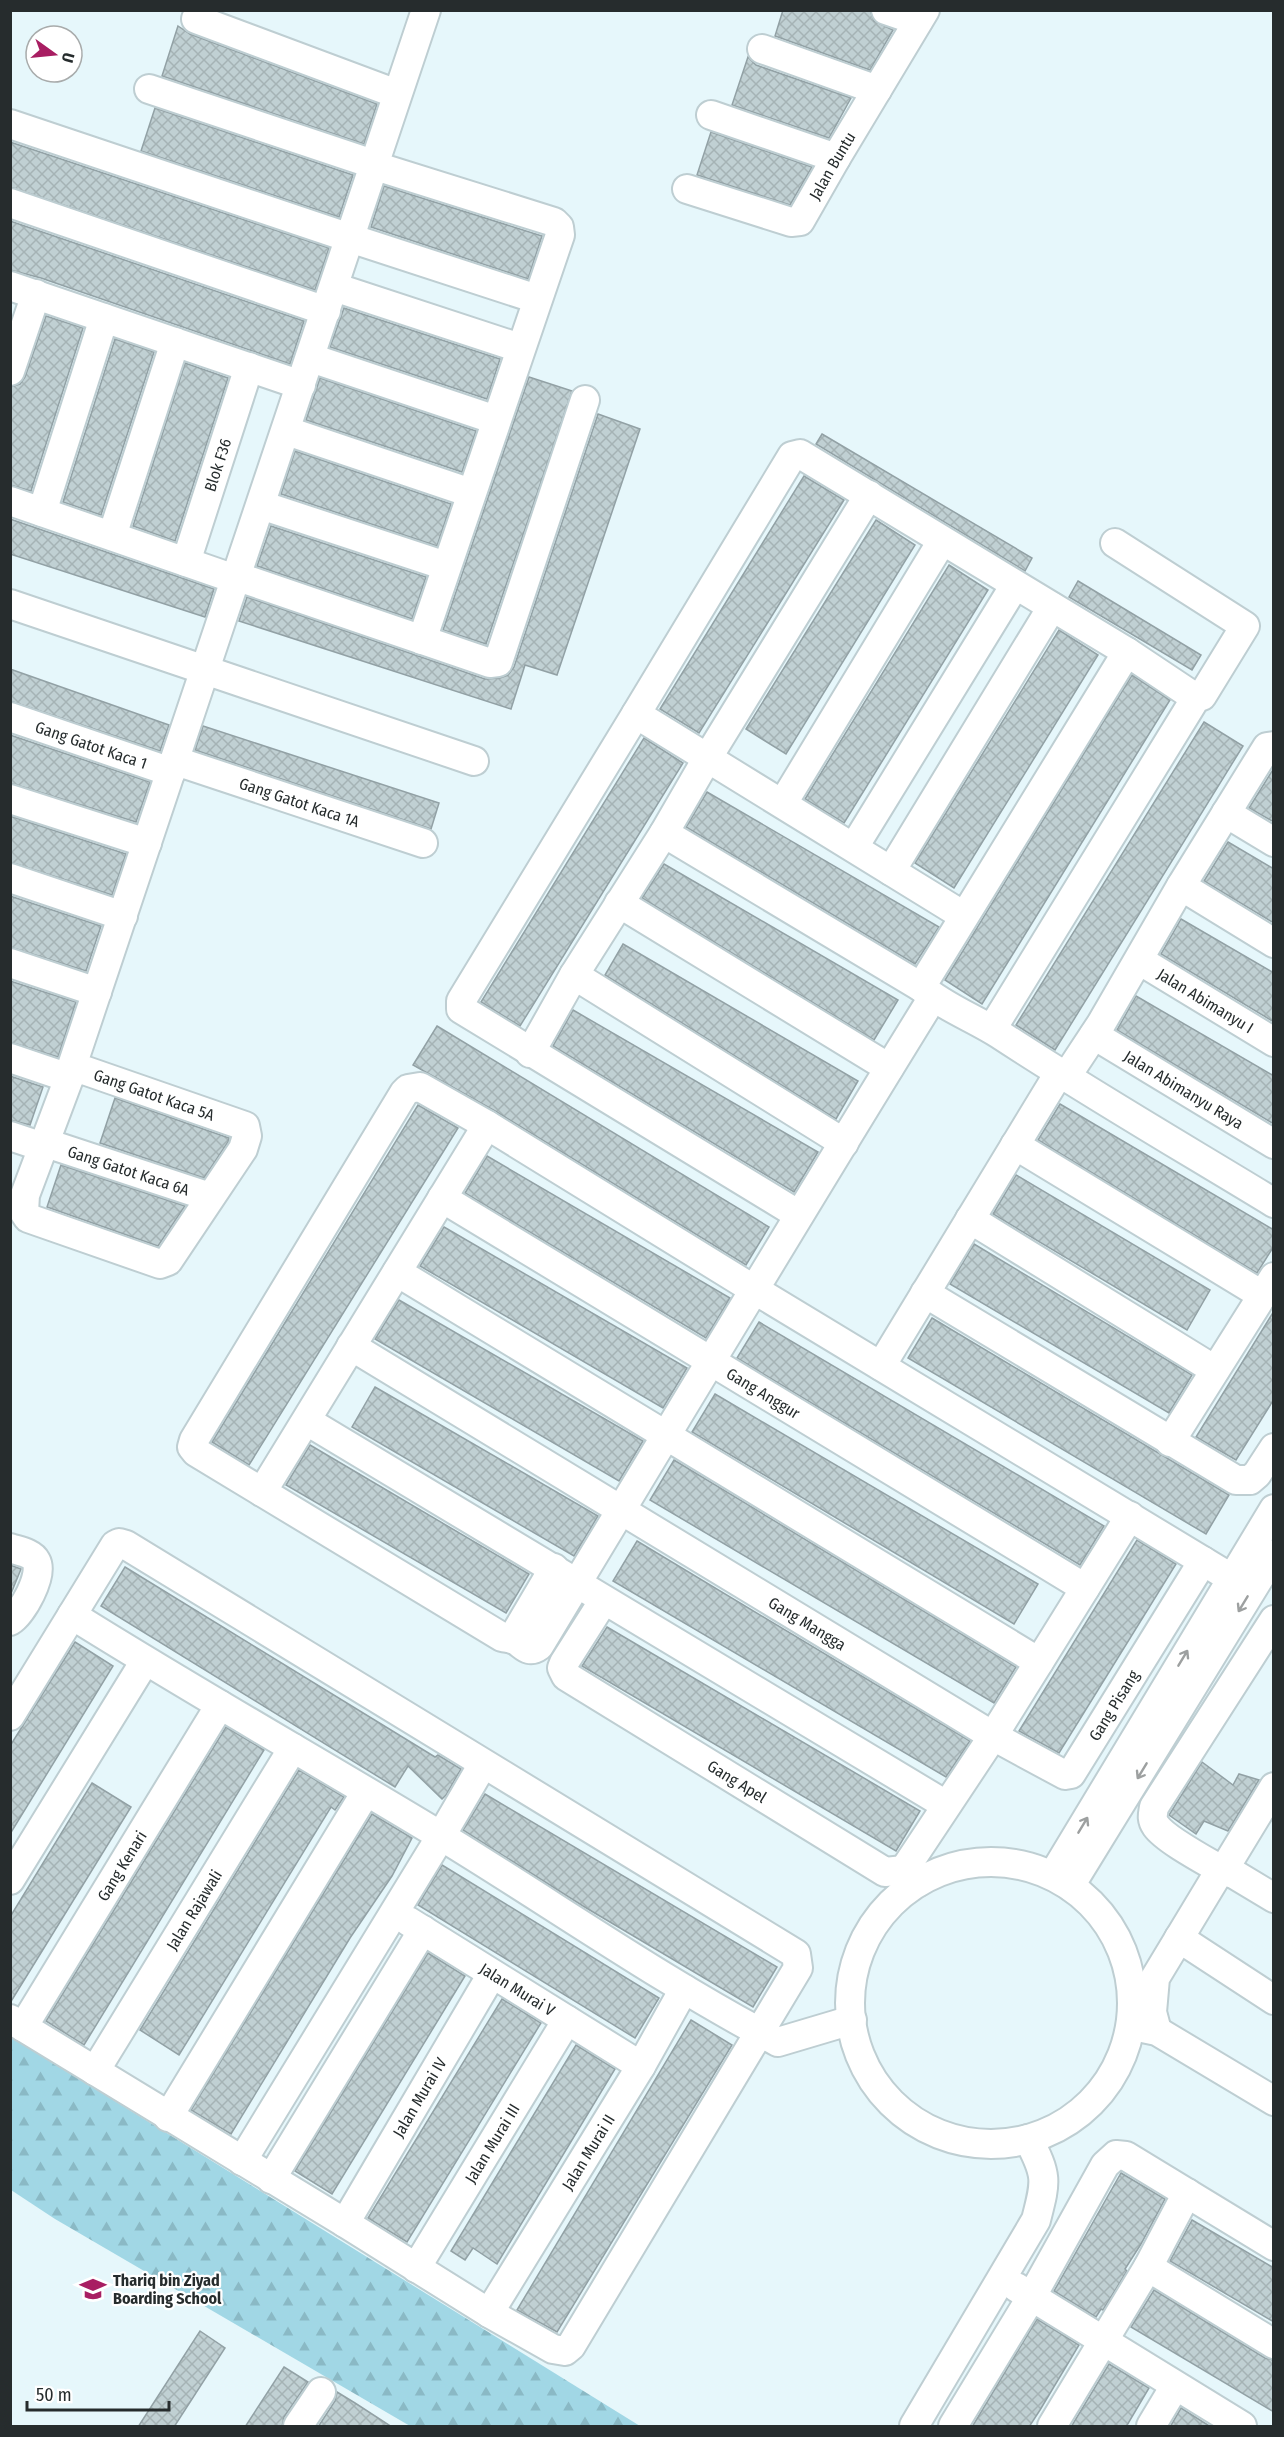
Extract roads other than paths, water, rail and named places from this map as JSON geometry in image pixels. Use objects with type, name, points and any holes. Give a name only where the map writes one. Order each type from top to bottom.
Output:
[{"type":"street","points":[[210,1197],[174,1256],[168,1262],[160,1264],[28,1218],[24,1212],[24,1196],[45,1145],[207,670],[241,580],[330,299],[356,240],[382,168],[397,94],[426,10]]},
{"type":"street","points":[[886,10],[922,16]]},
{"type":"street","name":"Jalan Buntu","points":[[687,189],[796,222],[800,221],[922,16]]},
{"type":"street","points":[[196,19],[397,94]]},
{"type":"street","points":[[762,49],[877,90]]},
{"type":"street","points":[[149,89],[382,168],[554,222],[559,227],[560,235],[422,640]]},
{"type":"street","points":[[711,115],[836,158]]},
{"type":"street","points":[[10,124],[537,299]]},
{"type":"street","points":[[10,203],[330,299],[520,348]]},
{"type":"street","points":[[10,371],[23,290],[301,385]]},
{"type":"street","points":[[42,512],[104,318]]},
{"type":"street","points":[[112,536],[175,342]]},
{"type":"street","points":[[320,361],[496,420]]},
{"type":"street","name":"Blok F36","points":[[186,562],[249,367]]},
{"type":"street","points":[[10,501],[490,663],[498,662],[585,400]]},
{"type":"street","points":[[296,434],[471,493]]},
{"type":"street","points":[[799,1215],[466,1013],[461,1009],[461,1001],[792,456],[800,453],[1126,652],[1193,696],[1202,696],[1245,626],[1115,543]]},
{"type":"street","points":[[530,1053],[574,975],[664,833],[869,495]]},
{"type":"street","points":[[270,508],[446,566]]},
{"type":"street","points":[[783,803],[942,541]]},
{"type":"street","points":[[854,847],[1015,585]]},
{"type":"street","points":[[10,604],[474,761]]},
{"type":"street","points":[[891,870],[1052,607]]},
{"type":"street","points":[[1126,652],[964,916],[889,1068],[753,1288],[667,1437],[621,1510],[565,1576],[539,1646],[534,1650],[529,1650],[512,1639],[502,1637],[196,1452],[192,1447],[194,1440],[404,1093],[408,1089],[420,1087],[487,1125],[753,1288],[881,1366],[1231,1578]]},
{"type":"street","points":[[992,1029],[1192,704],[1193,696]]},
{"type":"street","points":[[636,714],[964,916]]},
{"type":"street","name":"Gang Gatot Kaca 1","points":[[10,717],[174,766]]},
{"type":"street","points":[[881,1366],[1015,1145],[1062,1075],[1094,1035],[1266,747],[1274,746]]},
{"type":"street","name":"Gang Gatot Kaca 1A","points":[[174,766],[423,843]]},
{"type":"street","points":[[10,799],[147,843]]},
{"type":"street","points":[[1226,813],[1274,842]]},
{"type":"street","points":[[664,833],[992,1029],[1062,1075],[1274,1203]]},
{"type":"street","points":[[10,878],[123,916]]},
{"type":"street","points":[[1181,886],[1274,943]]},
{"type":"street","points":[[619,903],[889,1068]]},
{"type":"street","name":"Jalan Abimanyu I","points":[[1139,960],[1274,1042]]},
{"type":"street","points":[[10,963],[97,992]]},
{"type":"street","points":[[574,975],[844,1143]]},
{"type":"street","name":"Jalan Abimanyu Raya","points":[[1094,1035],[1274,1144]]},
{"type":"street","name":"Gang Gatot Kaca 5A","points":[[10,1058],[70,1072],[244,1126],[246,1130],[243,1149],[210,1197]]},
{"type":"street","points":[[262,1492],[487,1125]]},
{"type":"street","name":"Gang Gatot Kaca 6A","points":[[10,1136],[210,1197]]},
{"type":"street","points":[[1015,1145],[1268,1286],[1170,1442]]},
{"type":"street","name":"Gang Anggur","points":[[442,1198],[710,1363],[1085,1588]]},
{"type":"street","points":[[970,1219],[1215,1370]]},
{"type":"street","points":[[397,1272],[1039,1662]]},
{"type":"street","points":[[925,1293],[1236,1480],[1250,1480],[1257,1474],[1274,1449]]},
{"type":"street","name":"Gang Mangga","points":[[351,1346],[993,1736]]},
{"type":"street","points":[[307,1421],[946,1805]]},
{"type":"street","points":[[1061,1880],[1231,1578],[1274,1509]]},
{"type":"street","points":[[1130,1516],[993,1736],[946,1805],[911,1876],[865,1941],[853,1980],[852,2020],[862,2059],[883,2093],[913,2120],[948,2138],[968,2142],[1008,2143],[1028,2139],[1064,2123],[1095,2097],[1143,2028],[1152,2012],[1155,1978],[1274,1787]]},
{"type":"street","points":[[10,1716],[115,1545],[119,1543],[126,1545],[796,1954],[798,1968],[571,2346],[564,2351],[553,2349],[489,2313],[17,2023]]},
{"type":"street","points":[[10,1548],[31,1555],[38,1565],[38,1572],[26,1602],[20,1612],[10,1621]]},
{"type":"street","points":[[1061,1880],[1183,1703],[1274,1554]]},
{"type":"street","name":"Gang Pisang","points":[[993,1736],[1065,1776],[1071,1774],[1203,1561]]},
{"type":"street","name":"Gang Apel","points":[[604,1600],[564,1663],[562,1668],[566,1676],[885,1872],[911,1876]]},
{"type":"street","points":[[72,1614],[145,1661],[441,1836],[684,1989],[778,2042],[852,2020]]},
{"type":"street","points":[[1274,1620],[1154,1808],[1152,1818],[1156,1826],[1168,1837],[1222,1871],[1234,1874],[1274,1898]]},
{"type":"street","points":[[10,1880],[145,1661]]},
{"type":"street","points":[[1183,1703],[1211,1721]]},
{"type":"street","name":"Gang Kenari","points":[[17,2023],[220,1705]]},
{"type":"street","name":"Jalan Rajawali","points":[[95,2071],[293,1748]]},
{"type":"street","points":[[242,2161],[483,1764]]},
{"type":"street","points":[[168,2117],[366,1792]]},
{"type":"street","points":[[911,1876],[955,1866],[994,1861],[1014,1863],[1061,1880],[1100,1912],[1120,1947],[1143,2028],[1274,2101]]},
{"type":"street","name":"Jalan Murai V","points":[[393,1913],[641,2066]]},
{"type":"street","points":[[271,2179],[423,1930]]},
{"type":"street","points":[[1179,1938],[1274,2000]]},
{"type":"street","name":"Jalan Murai IV","points":[[345,2223],[492,1974]]},
{"type":"street","name":"Jalan Murai II","points":[[489,2313],[641,2066],[684,1989]]},
{"type":"street","name":"Jalan Murai III","points":[[416,2268],[567,2020]]},
{"type":"street","points":[[914,2427],[1036,2220],[1045,2185],[1040,2161],[1028,2139]]},
{"type":"street","points":[[953,2427],[1032,2296],[1105,2165],[1116,2155],[1126,2156],[1274,2246]]},
{"type":"street","points":[[1052,2427],[1148,2267],[1187,2193]]},
{"type":"street","points":[[1148,2267],[1274,2344]]},
{"type":"street","points":[[1001,2279],[1242,2427]]},
{"type":"street","points":[[1151,2427],[1175,2386]]},
{"type":"street","points":[[298,2427],[321,2392]]},
{"type":"place","name":"Thariq bin Ziyad Boarding School","points":[[93,2289]]}]
